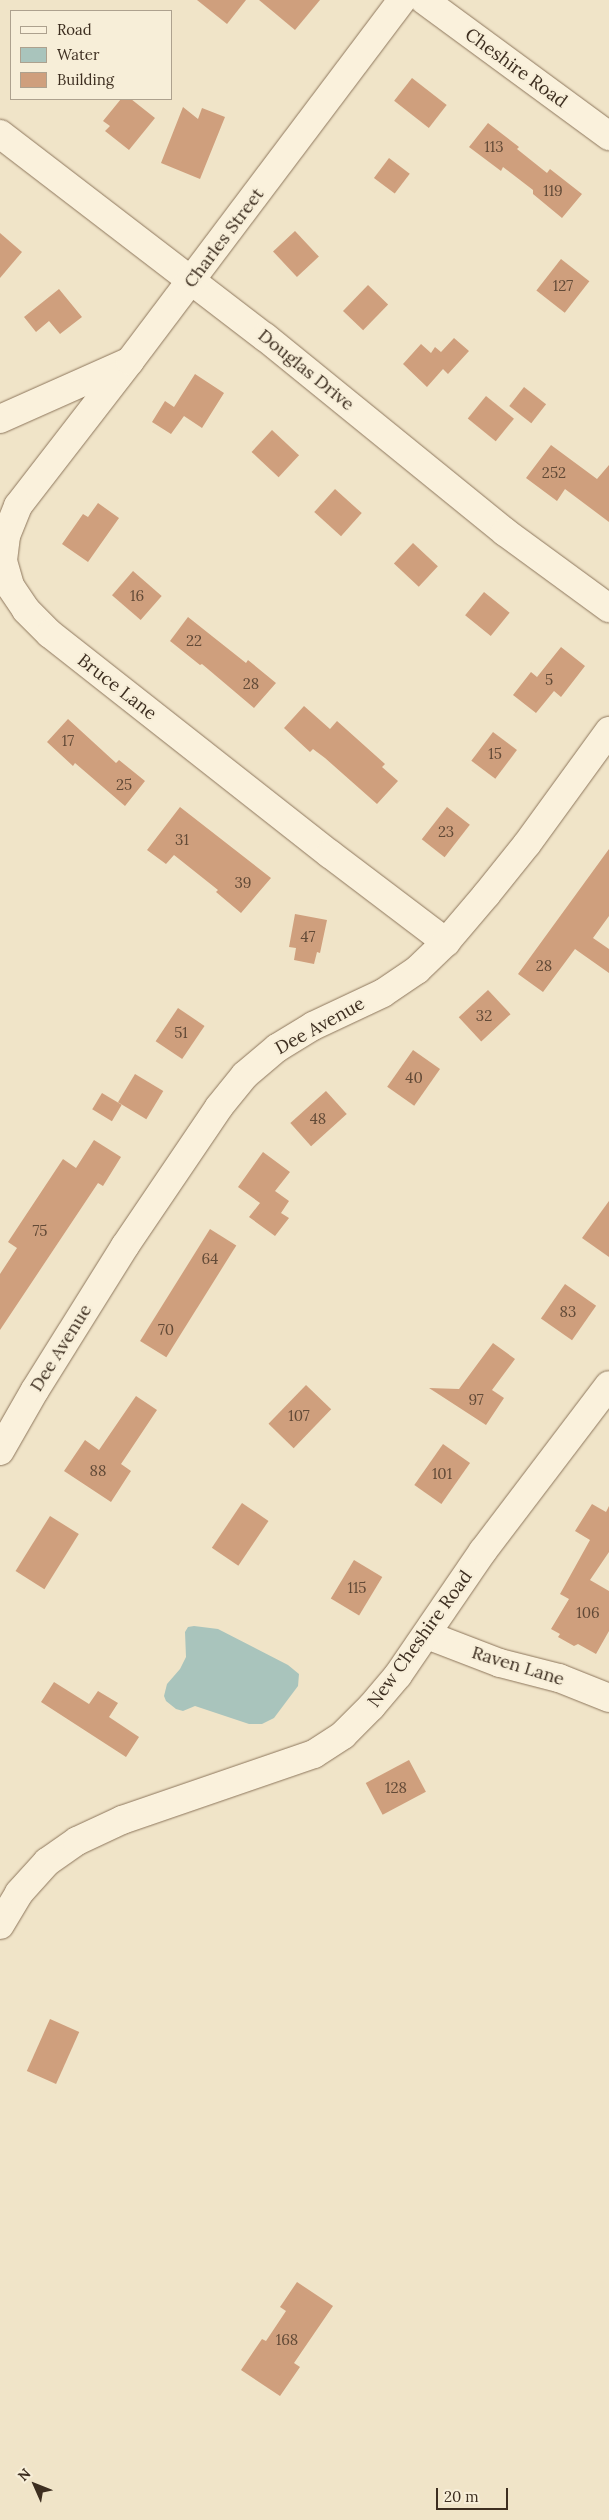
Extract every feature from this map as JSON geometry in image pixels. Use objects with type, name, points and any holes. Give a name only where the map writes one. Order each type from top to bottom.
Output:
[{"type":"street","name":"Charles Street","points":[[0,419],[130,361],[402,0]]},
{"type":"street","name":"Cheshire Road","points":[[424,0],[609,136]]},
{"type":"street","name":"Douglas Drive","points":[[0,134],[265,337],[506,532],[609,608]]},
{"type":"street","name":"Bruce Lane","points":[[130,361],[18,506],[6,536],[3,561],[10,586],[26,610],[50,634],[330,854],[446,942]]},
{"type":"street","name":"Dee Avenue","points":[[0,1451],[35,1390],[120,1254],[219,1107],[245,1075],[277,1048],[313,1026],[383,993],[417,970],[446,942],[526,844],[609,731]]},
{"type":"street","name":"New Cheshire Road","points":[[0,1926],[19,1893],[47,1862],[77,1841],[122,1820],[314,1754],[343,1735],[371,1707],[426,1635],[483,1551],[609,1385]]},
{"type":"street","name":"Raven Lane","points":[[426,1635],[500,1663],[559,1678],[609,1698]]},
{"type":"water","points":[[188,1627],[218,1629],[288,1665],[299,1674],[298,1686],[274,1718],[262,1724],[249,1724],[195,1706],[183,1711],[176,1709],[166,1701],[164,1696],[167,1684],[180,1669],[186,1657],[185,1632]]},
{"type":"building","points":[[197,0],[246,0],[227,24]]},
{"type":"building","points":[[259,0],[320,0],[295,30]]},
{"type":"building","points":[[412,78],[447,105],[429,128],[394,101]]},
{"type":"building","points":[[120,100],[132,100],[155,118],[129,150],[105,131],[110,126],[103,121]]},
{"type":"building","points":[[183,107],[198,119],[202,108],[225,117],[200,179],[161,163]]},
{"type":"building","points":[[488,123],[519,147],[517,149],[547,173],[550,169],[582,194],[562,218],[533,194],[533,190],[503,167],[501,171],[469,147]]},
{"type":"building","points":[[389,158],[410,174],[395,194],[374,178]]},
{"type":"building","points":[[295,231],[319,257],[297,277],[273,251]]},
{"type":"building","points":[[0,233],[22,252],[0,278]]},
{"type":"building","points":[[561,259],[589,281],[565,313],[536,291]]},
{"type":"building","points":[[368,285],[388,304],[363,330],[343,311]]},
{"type":"building","points":[[59,289],[82,317],[60,334],[49,321],[36,332],[24,317]]},
{"type":"building","points":[[454,338],[469,351],[448,374],[443,369],[427,387],[403,364],[421,344],[431,353],[435,347],[441,352]]},
{"type":"building","points":[[195,374],[224,393],[202,428],[184,416],[171,434],[152,422],[165,401],[174,407]]},
{"type":"building","points":[[524,387],[546,404],[531,423],[509,406]]},
{"type":"building","points":[[486,396],[514,419],[496,441],[468,419]]},
{"type":"building","points":[[272,430],[299,455],[279,477],[252,452]]},
{"type":"building","points":[[551,445],[597,479],[609,465],[609,522],[565,489],[557,501],[526,478]]},
{"type":"building","points":[[335,489],[362,513],[341,536],[314,512]]},
{"type":"building","points":[[98,503],[119,518],[88,562],[62,544],[83,514],[88,517]]},
{"type":"building","points":[[413,543],[438,566],[419,587],[394,563]]},
{"type":"building","points":[[133,571],[162,596],[141,620],[112,595]]},
{"type":"building","points":[[484,592],[510,613],[491,636],[465,615]]},
{"type":"building","points":[[188,617],[246,663],[248,660],[276,683],[254,708],[202,664],[200,665],[170,641]]},
{"type":"building","points":[[561,647],[585,666],[561,697],[554,691],[536,713],[513,695],[531,672],[537,677]]},
{"type":"building","points":[[304,706],[330,729],[337,721],[385,764],[382,767],[398,781],[377,804],[325,758],[313,749],[310,752],[284,728]]},
{"type":"building","points":[[68,719],[116,763],[119,760],[145,781],[125,806],[75,763],[73,766],[47,742]]},
{"type":"building","points":[[493,732],[517,750],[495,779],[471,761]]},
{"type":"building","points":[[180,807],[271,878],[241,913],[216,892],[218,890],[174,855],[166,864],[147,850]]},
{"type":"building","points":[[447,807],[470,825],[445,857],[422,839]]},
{"type":"building","points":[[609,849],[609,916],[593,938],[609,949],[609,973],[575,949],[543,992],[518,974]]},
{"type":"building","points":[[295,914],[327,920],[320,953],[317,952],[314,964],[294,960],[296,948],[289,947]]},
{"type":"building","points":[[488,990],[511,1014],[481,1041],[459,1017]]},
{"type":"building","points":[[178,1008],[205,1026],[182,1059],[156,1041]]},
{"type":"building","points":[[413,1050],[440,1069],[414,1106],[387,1087]]},
{"type":"building","points":[[135,1074],[163,1091],[146,1119],[118,1102]]},
{"type":"building","points":[[326,1091],[347,1114],[311,1146],[290,1123]]},
{"type":"building","points":[[102,1093],[122,1105],[112,1121],[92,1109]]},
{"type":"building","points":[[94,1140],[121,1157],[103,1186],[98,1183],[0,1330],[0,1274],[17,1248],[8,1242],[63,1159],[76,1168]]},
{"type":"building","points":[[263,1152],[290,1172],[275,1191],[289,1201],[281,1213],[289,1218],[275,1236],[249,1217],[260,1203],[238,1187]]},
{"type":"building","points":[[609,1201],[609,1257],[582,1238]]},
{"type":"building","points":[[210,1229],[236,1245],[166,1357],[140,1341]]},
{"type":"building","points":[[565,1284],[596,1306],[572,1340],[541,1318]]},
{"type":"building","points":[[493,1343],[515,1359],[492,1390],[504,1398],[486,1425],[429,1388],[459,1389]]},
{"type":"building","points":[[306,1385],[331,1409],[294,1448],[268,1424]]},
{"type":"building","points":[[136,1396],[157,1410],[121,1464],[131,1471],[111,1502],[64,1471],[85,1440],[99,1450]]},
{"type":"building","points":[[443,1444],[470,1463],[441,1504],[414,1485]]},
{"type":"building","points":[[242,1503],[269,1521],[238,1566],[212,1548]]},
{"type":"building","points":[[592,1504],[606,1512],[609,1506],[609,1552],[590,1580],[609,1591],[609,1631],[596,1654],[578,1644],[574,1646],[558,1637],[560,1634],[551,1629],[569,1599],[560,1594],[590,1540],[575,1531]]},
{"type":"building","points":[[50,1516],[79,1534],[44,1589],[16,1571]]},
{"type":"building","points":[[354,1560],[382,1577],[359,1616],[331,1599]]},
{"type":"building","points":[[54,1682],[89,1704],[98,1691],[118,1703],[109,1717],[139,1737],[126,1757],[41,1702]]},
{"type":"building","points":[[409,1760],[426,1792],[383,1815],[366,1783]]},
{"type":"building","points":[[50,2019],[79,2032],[56,2084],[27,2071]]},
{"type":"building","points":[[297,2282],[333,2306],[294,2363],[300,2367],[280,2396],[241,2370],[262,2339],[266,2341],[286,2311],[280,2307]]}]
